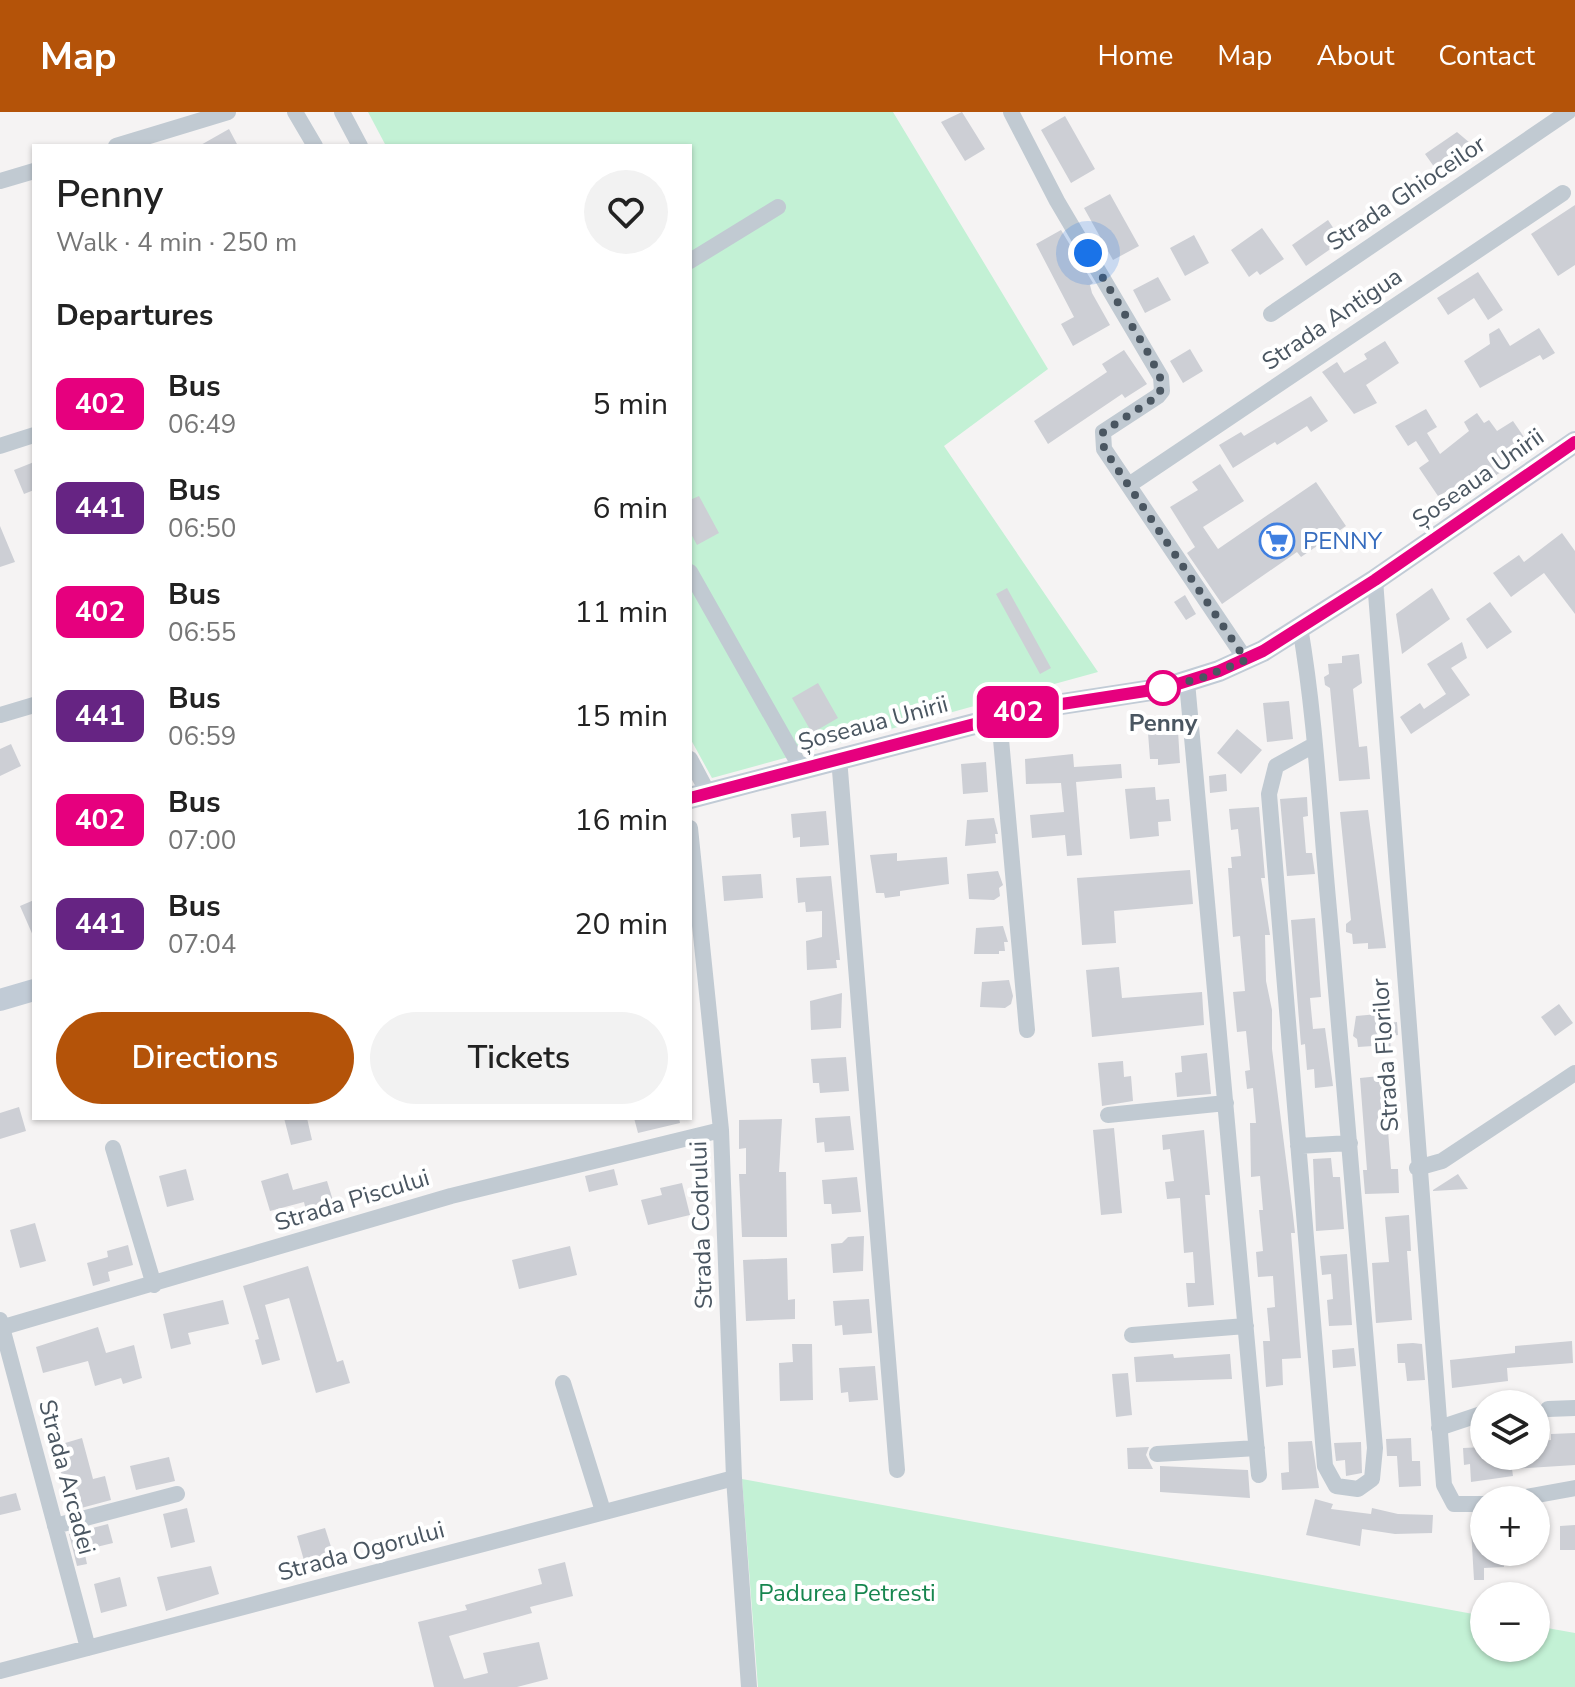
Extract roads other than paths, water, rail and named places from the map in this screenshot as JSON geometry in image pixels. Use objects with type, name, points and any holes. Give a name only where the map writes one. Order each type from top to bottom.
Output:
[{"type":"main road","name":"Șoseaua Unirii","points":[[699,795],[999,717],[1187,682],[1246,660],[1375,580],[1575,442]]},
{"type":"main road","points":[[0,1000],[32,991]]},
{"type":"street","points":[[123,144],[228,112]]},
{"type":"street","points":[[295,112],[314,144]]},
{"type":"street","points":[[342,112],[359,144]]},
{"type":"street","points":[[1011,112],[1057,201],[1161,377],[1162,391],[1158,396],[1103,432],[1104,449],[1246,660]]},
{"type":"street","name":"Strada Ghioceilor","points":[[1271,314],[1568,112]]},
{"type":"street","points":[[0,181],[32,172]]},
{"type":"street","name":"Strada Antigua","points":[[1129,485],[1563,193]]},
{"type":"street","points":[[692,260],[778,207]]},
{"type":"street","points":[[0,446],[32,436]]},
{"type":"street","points":[[692,576],[801,768]]},
{"type":"street","name":"Strada Florilor","points":[[1375,580],[1439,1428],[1448,1498],[1454,1504],[1470,1505]]},
{"type":"street","points":[[1300,627],[1314,745],[1350,1143],[1375,1469],[1368,1484],[1358,1489],[1336,1486],[1325,1466],[1269,794],[1276,766],[1314,745]]},
{"type":"street","points":[[1187,682],[1259,1475]]},
{"type":"street","points":[[0,715],[32,706]]},
{"type":"street","points":[[999,717],[1027,1030]]},
{"type":"street","points":[[839,758],[897,1470]]},
{"type":"street","points":[[692,767],[699,795]]},
{"type":"street","name":"Strada Codrului","points":[[692,847],[721,1130],[734,1478],[749,1687]]},
{"type":"street","points":[[1417,1168],[1442,1161],[1575,1073]]},
{"type":"street","points":[[1108,1115],[1226,1103]]},
{"type":"street","name":"Strada Piscului","points":[[1,1325],[154,1285],[451,1196],[721,1130]]},
{"type":"street","points":[[1298,1146],[1350,1143]]},
{"type":"street","points":[[113,1148],[154,1285]]},
{"type":"street","name":"Strada Arcadei","points":[[1,1325],[88,1648]]},
{"type":"street","points":[[1132,1335],[1246,1326]]},
{"type":"street","points":[[563,1383],[603,1511]]},
{"type":"street","points":[[1550,1409],[1575,1408]]},
{"type":"street","points":[[1439,1428],[1470,1418]]},
{"type":"street","points":[[1157,1454],[1257,1448]]},
{"type":"street","name":"Strada Ogorului","points":[[0,1671],[734,1478]]},
{"type":"street","points":[[1550,1493],[1575,1488]]},
{"type":"street","points":[[55,1526],[177,1494]]},
{"type":"place","name":"PENNY","points":[[1277,541]]},
{"type":"place","name":"Penny","points":[[1163,688]]},
{"type":"park label","name":"Padurea Petresti","points":[[847,1593]]}]
